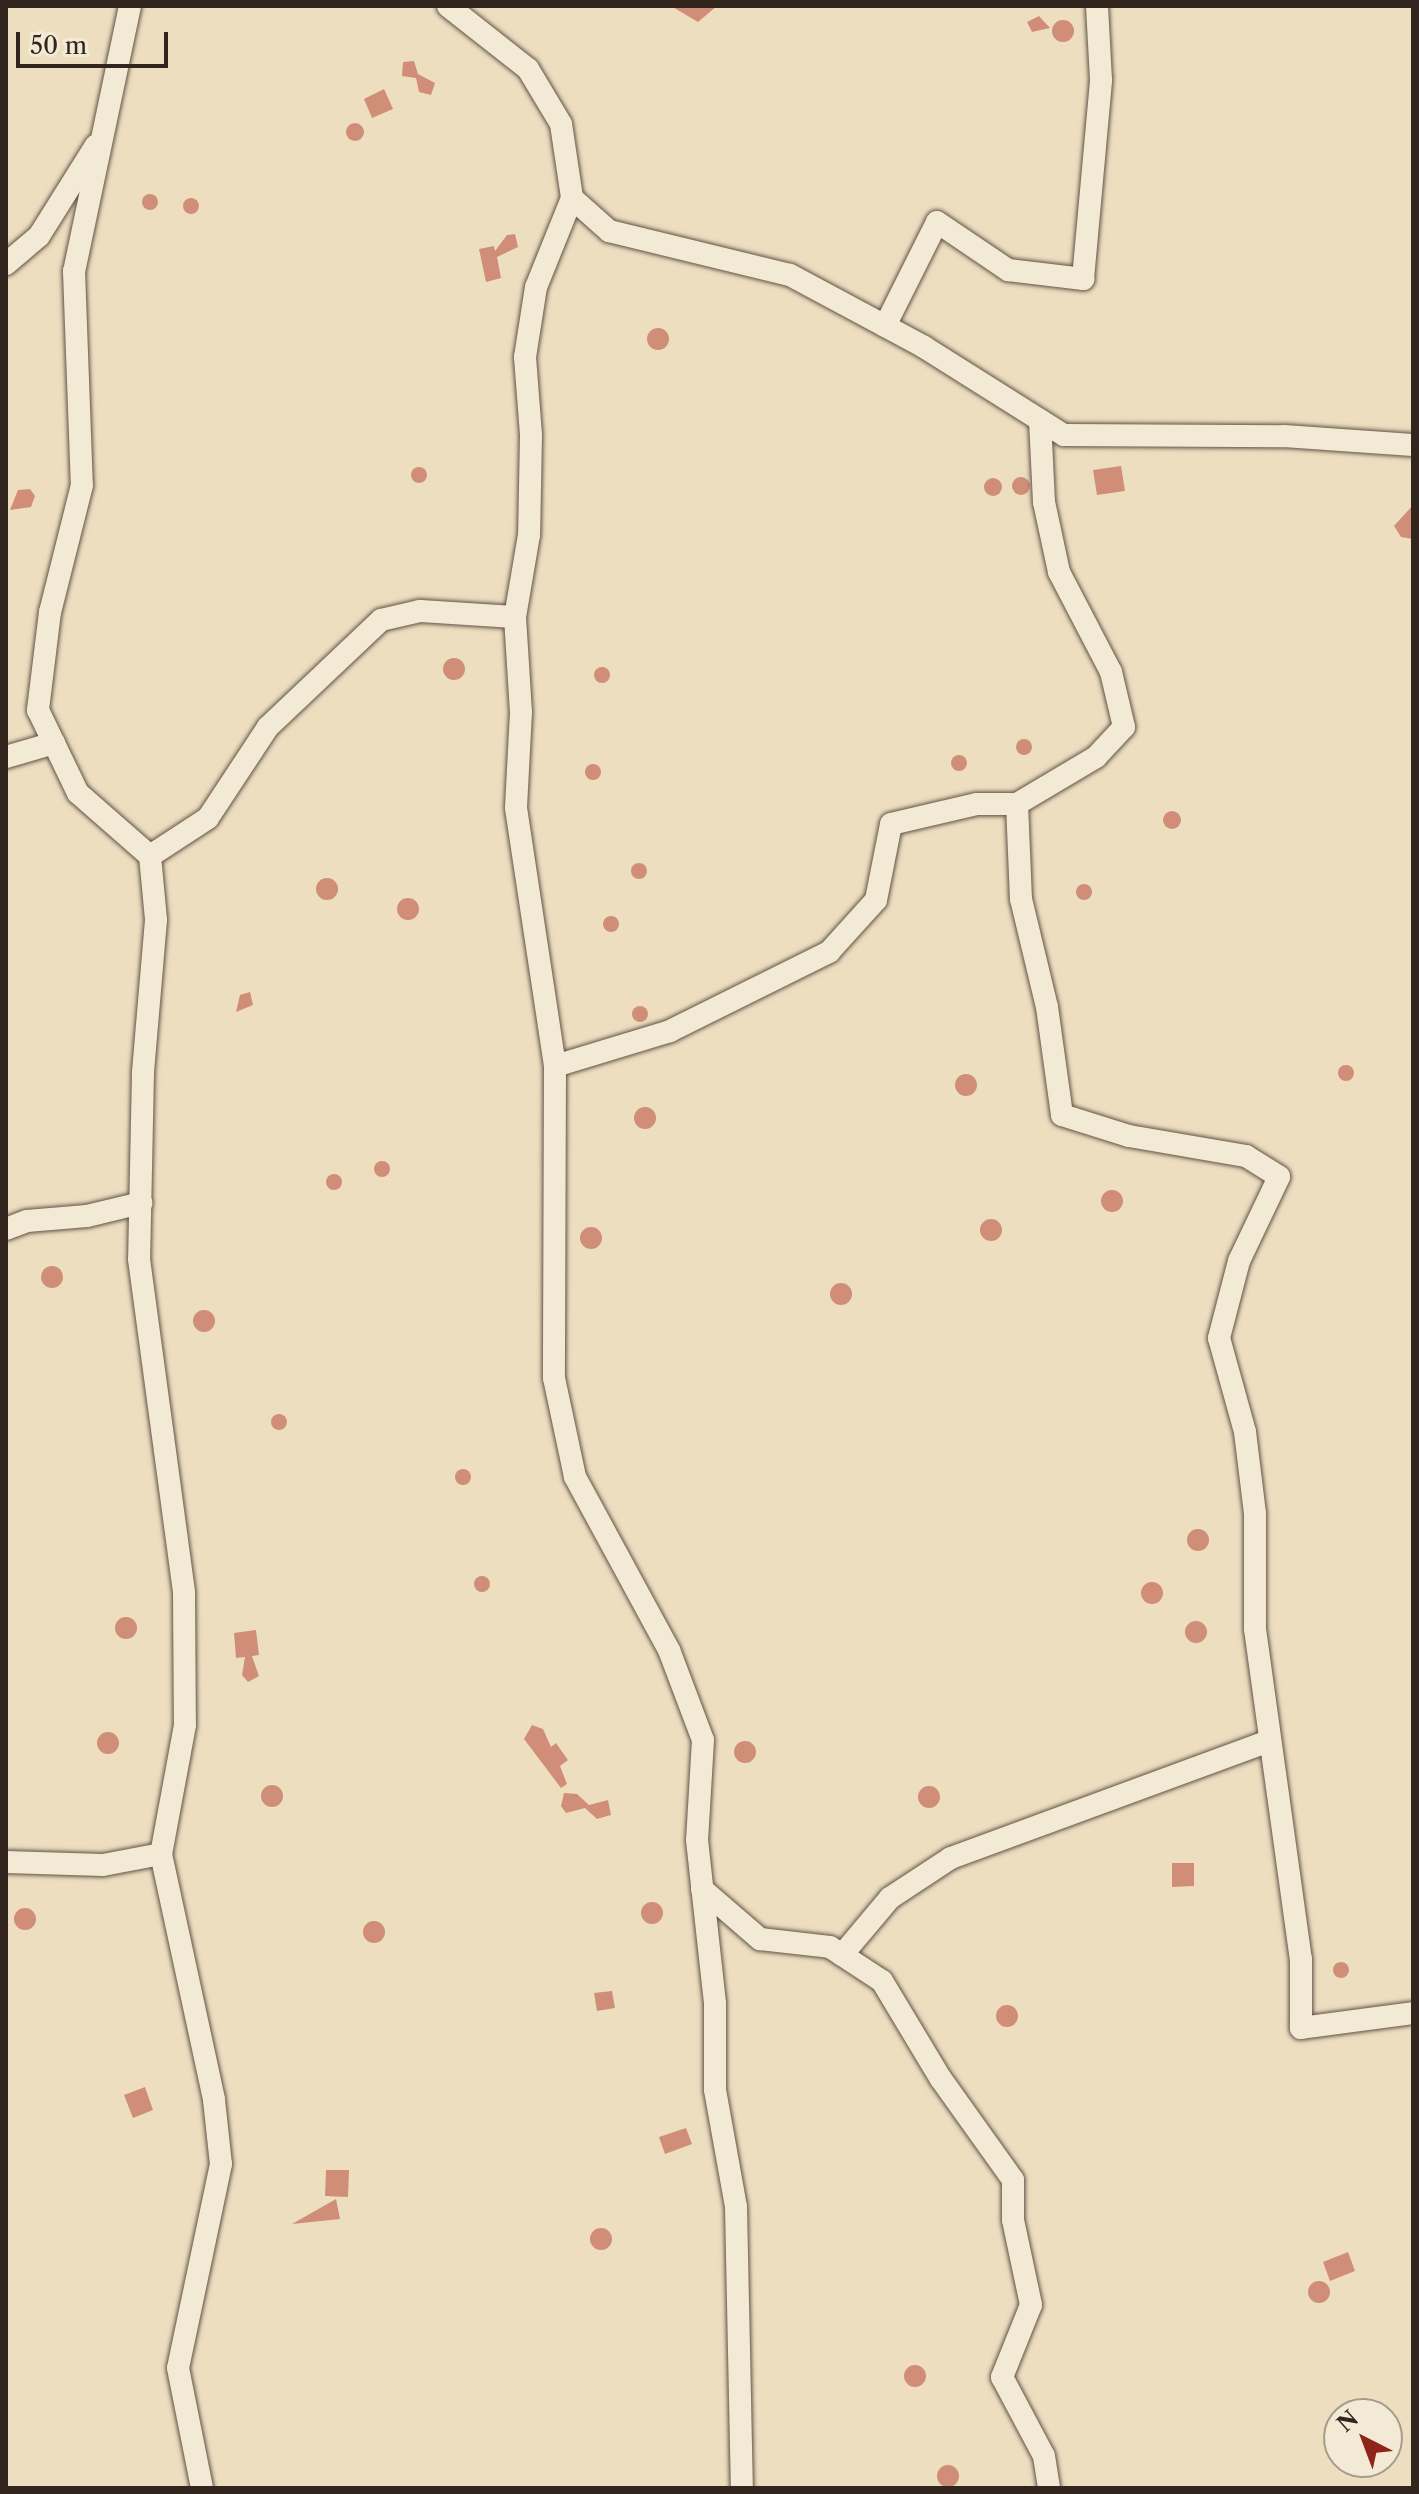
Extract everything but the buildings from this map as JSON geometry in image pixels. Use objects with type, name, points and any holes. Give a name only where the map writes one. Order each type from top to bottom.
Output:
[{"type":"street","points":[[130,6],[74,271],[82,485],[50,612],[38,710],[78,793],[150,856],[156,920],[143,1073],[139,1259],[184,1593],[185,1725],[161,1854],[214,2100],[221,2164],[178,2368],[202,2488]]},
{"type":"street","points":[[448,6],[528,69],[561,124],[572,198],[536,287],[525,357],[531,435],[529,535],[515,617],[521,712],[516,808],[555,1066],[554,1378],[575,1477],[669,1650],[703,1740],[697,1840],[715,2003],[715,2090],[736,2207],[742,2488]]},
{"type":"street","points":[[885,326],[937,222],[1008,270],[1083,279],[1101,80],[1097,6]]},
{"type":"street","points":[[6,264],[39,236],[105,132]]},
{"type":"street","points":[[572,198],[609,231],[790,275],[885,326],[1064,435],[1284,436],[1413,445]]},
{"type":"street","points":[[555,1066],[670,1031],[829,952],[876,900],[891,824],[977,804],[1017,804],[1096,757],[1124,727],[1111,672],[1059,572],[1044,502],[1040,420]]},
{"type":"street","points":[[150,856],[208,818],[268,727],[381,620],[420,611],[515,617]]},
{"type":"street","points":[[6,757],[54,743]]},
{"type":"street","points":[[1017,804],[1021,899],[1047,1007],[1062,1115],[1129,1136],[1246,1156],[1279,1177],[1239,1261],[1219,1338],[1245,1432],[1255,1514],[1255,1629],[1301,1959],[1301,2028],[1413,2013]]},
{"type":"street","points":[[6,1229],[27,1221],[87,1216],[141,1203]]},
{"type":"street","points":[[842,1955],[890,1898],[951,1858],[1269,1741]]},
{"type":"street","points":[[6,1862],[103,1865],[161,1854]]},
{"type":"street","points":[[702,1889],[760,1939],[830,1947],[882,1981],[941,2079],[1013,2180],[1013,2220],[1031,2305],[1002,2377],[1044,2456],[1049,2488]]}]
